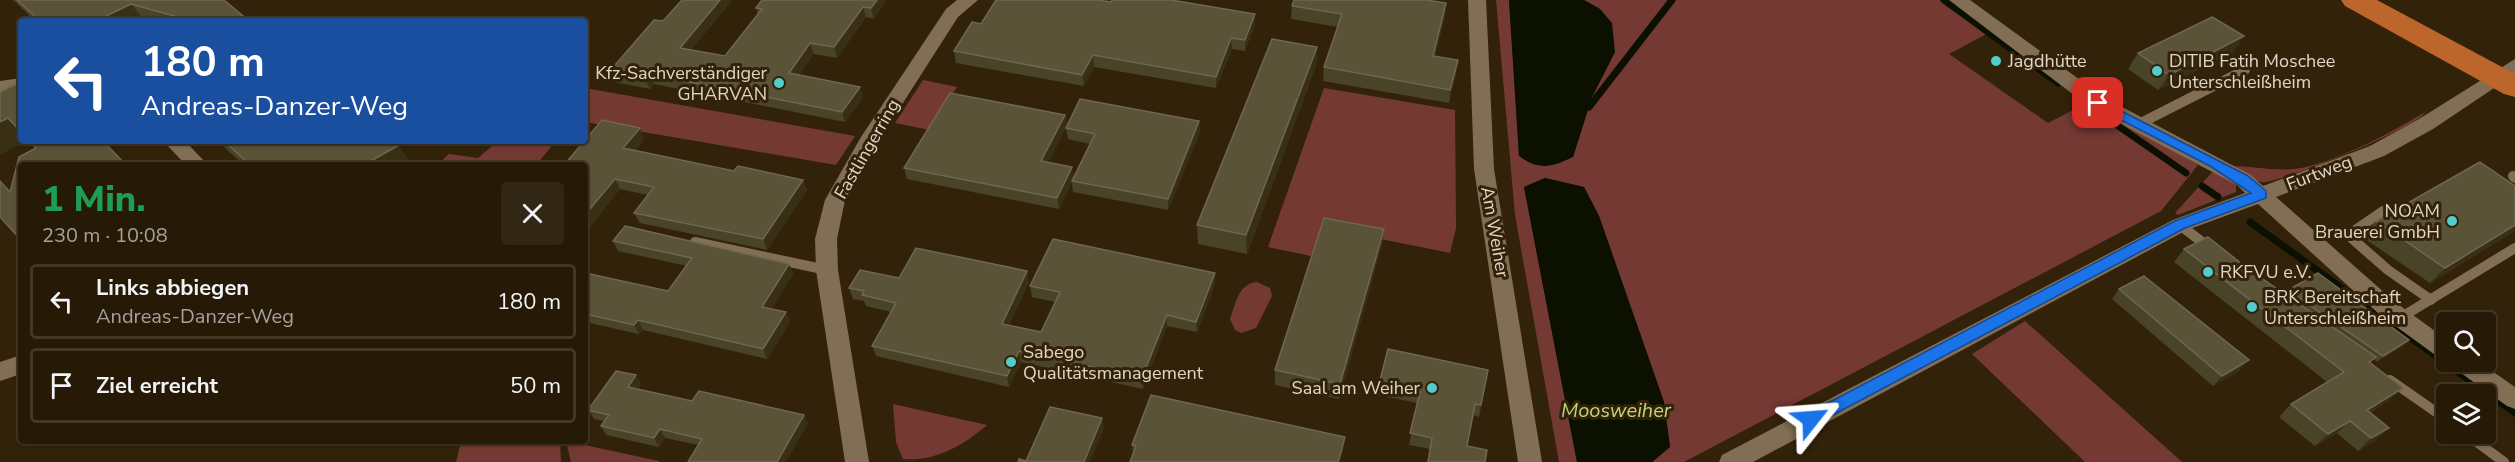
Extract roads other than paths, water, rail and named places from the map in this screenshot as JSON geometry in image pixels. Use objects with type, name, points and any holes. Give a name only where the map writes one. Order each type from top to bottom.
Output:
[{"type":"highway","points":[[2355,0],[2515,87]]},
{"type":"highway","points":[[2397,0],[2515,64]]},
{"type":"street","name":"Fastlingerring","points":[[857,462],[827,270],[826,239],[835,200],[849,173],[952,13],[969,0]]},
{"type":"street","name":"Am Weiher","points":[[1477,0],[1484,169],[1530,462]]},
{"type":"street","points":[[1958,0],[2098,103],[2244,180],[2400,318],[2436,344]]},
{"type":"street","name":"Furtweg","points":[[1731,462],[2180,225],[2377,151],[2470,96],[2515,64]]},
{"type":"street","points":[[0,87],[18,84]]},
{"type":"street","points":[[176,144],[195,162]]},
{"type":"street","points":[[0,372],[18,365]]},
{"type":"street","points":[[2476,372],[2515,399]]},
{"type":"lane","points":[[2139,124],[2245,70]]},
{"type":"lane","points":[[2383,211],[2348,235],[2388,270],[2431,300]]},
{"type":"lane","points":[[2180,225],[2217,254]]},
{"type":"lane","points":[[688,241],[827,270]]},
{"type":"lane","points":[[2400,318],[2515,248]]},
{"type":"lane","points":[[2376,370],[2436,412]]},
{"type":"lane","points":[[2480,444],[2504,462]]},
{"type":"water","points":[[1509,0],[1584,0],[1600,9],[1612,23],[1615,52],[1592,97],[1573,157],[1552,165],[1539,166],[1519,156]]},
{"type":"water","name":"Moosweiher","points":[[1545,178],[1584,187],[1599,216],[1664,402],[1670,447],[1652,462],[1577,462],[1524,187]]},
{"type":"waterway","points":[[1589,107],[1672,0]]},
{"type":"waterway","points":[[1944,0],[2058,83]]},
{"type":"waterway","points":[[2091,107],[2186,173]]},
{"type":"waterway","points":[[2202,186],[2218,197]]},
{"type":"waterway","points":[[2250,222],[2515,413]]},
{"type":"place","name":"Jagdhütte","points":[[1996,61]]},
{"type":"place","name":"DITIB Fatih Moschee Unterschleißheim","points":[[2157,71]]},
{"type":"place","name":"Kfz-Sachverständiger GHARVAN","points":[[779,83]]},
{"type":"place","name":"NOAM Brauerei GmbH","points":[[2452,221]]},
{"type":"place","name":"RKFVU e.V.","points":[[2208,272]]},
{"type":"place","name":"BRK Bereitschaft Unterschleißheim","points":[[2252,307]]},
{"type":"place","name":"Sabego Qualitätsmanagement","points":[[1011,362]]},
{"type":"place","name":"Saal am Weiher","points":[[1432,388]]}]
